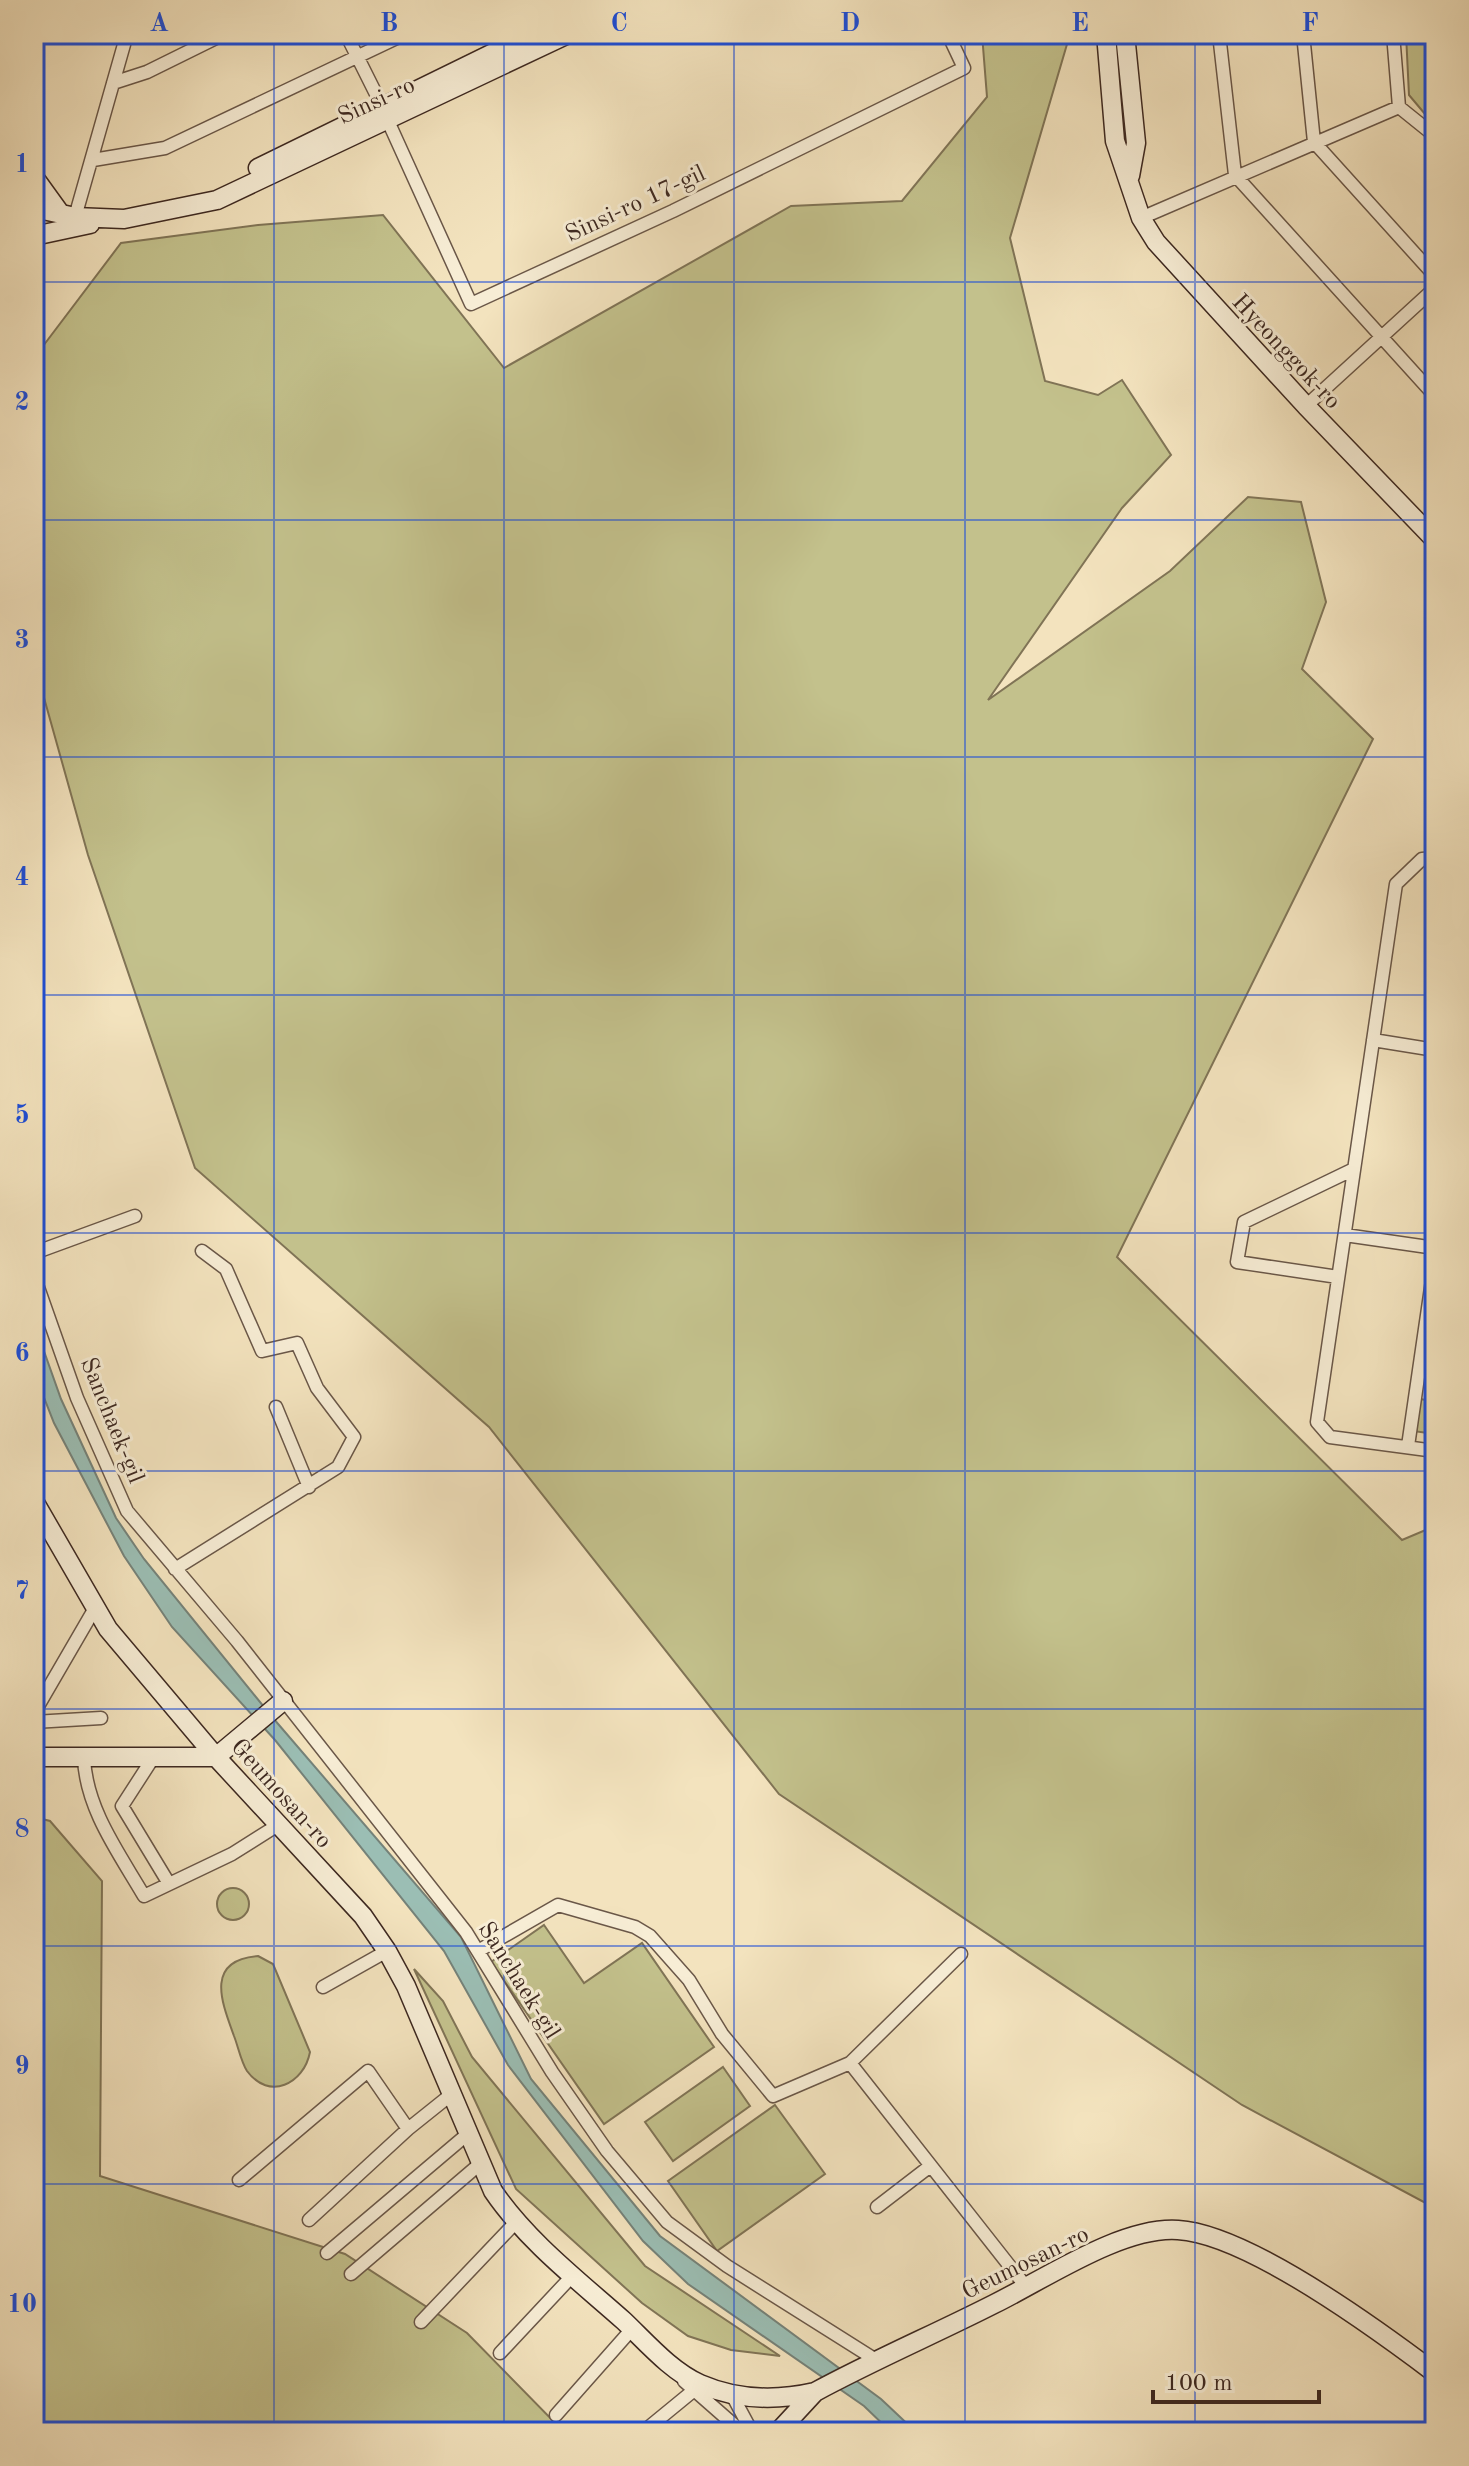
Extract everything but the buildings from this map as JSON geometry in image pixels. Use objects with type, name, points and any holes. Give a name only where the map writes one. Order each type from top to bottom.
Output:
[{"type":"street","points":[[34,177],[68,215],[93,160],[127,34]]},
{"type":"street","points":[[113,83],[147,72],[224,34]]},
{"type":"street","points":[[346,34],[386,115]]},
{"type":"street","points":[[93,160],[165,148],[405,34]]},
{"type":"street","name":"Sinsi-ro","points":[[34,208],[68,215],[124,219],[156,215],[201,201],[217,200],[386,115],[532,34]]},
{"type":"street","name":"Sinsi-ro","points":[[386,115],[568,34]]},
{"type":"street","name":"Sinsi-ro 17-gil","points":[[386,115],[471,304],[673,211],[964,68],[948,34]]},
{"type":"street","name":"Hyeonggok-ro","points":[[1106,34],[1115,141],[1141,218],[1171,262],[1435,540]]},
{"type":"street","name":"Hyeonggok-ro","points":[[1125,34],[1136,143],[1130,179]]},
{"type":"street","points":[[1219,34],[1235,175],[1435,396]]},
{"type":"street","points":[[1303,34],[1314,142],[1435,276]]},
{"type":"street","points":[[1393,34],[1399,107],[1435,136]]},
{"type":"street","points":[[1141,218],[1399,107]]},
{"type":"street","points":[[34,236],[124,219]]},
{"type":"street","points":[[1306,406],[1435,288]]},
{"type":"street","points":[[1435,858],[1422,859],[1396,884],[1317,1422],[1330,1437],[1435,1451]]},
{"type":"street","points":[[1373,1040],[1435,1050]]},
{"type":"street","points":[[1338,1277],[1237,1262],[1244,1222],[1354,1169]]},
{"type":"street","points":[[34,1253],[135,1216]]},
{"type":"street","points":[[1345,1235],[1435,1248]]},
{"type":"street","points":[[175,1569],[338,1467],[354,1437],[317,1388],[297,1343],[262,1351],[226,1269],[202,1251]]},
{"type":"street","points":[[1408,1446],[1435,1260]]},
{"type":"street","name":"Sanchaek-gil","points":[[34,1276],[77,1398],[127,1511],[283,1701],[478,1951],[583,2117],[667,2222],[727,2266],[876,2360]]},
{"type":"street","points":[[276,1407],[309,1487]]},
{"type":"street","name":"Geumosan-ro","points":[[34,1501],[108,1629],[216,1757],[363,1916],[387,1951],[453,2093],[493,2191],[517,2221],[573,2275],[688,2378],[731,2393],[770,2399],[815,2392],[1099,2251],[1153,2230],[1200,2233],[1263,2260],[1374,2327],[1435,2373]]},
{"type":"street","points":[[34,1713],[95,1608]]},
{"type":"street","points":[[34,1757],[216,1757],[283,1701]]},
{"type":"street","points":[[34,1722],[101,1718]]},
{"type":"street","points":[[84,1758],[85,1781],[97,1811],[144,1896],[232,1854],[278,1825]]},
{"type":"street","points":[[153,1758],[122,1806],[168,1882]]},
{"type":"street","points":[[478,1951],[558,1905],[635,1927],[650,1936],[689,1980],[722,2034],[773,2096],[850,2063],[961,1954]]},
{"type":"street","points":[[323,1987],[387,1951]]},
{"type":"street","points":[[850,2063],[1027,2288]]},
{"type":"street","points":[[239,2180],[368,2071],[408,2129]]},
{"type":"street","points":[[309,2220],[408,2129],[453,2093]]},
{"type":"street","points":[[327,2253],[470,2132]]},
{"type":"street","points":[[351,2274],[481,2163]]},
{"type":"street","points":[[877,2207],[929,2167]]},
{"type":"street","points":[[421,2322],[517,2221]]},
{"type":"street","points":[[500,2353],[573,2275]]},
{"type":"street","points":[[556,2415],[632,2329]]},
{"type":"street","points":[[657,2352],[693,2391],[742,2432]]},
{"type":"street","points":[[643,2432],[693,2391]]},
{"type":"street","points":[[778,2432],[815,2392]]},
{"type":"street","points":[[731,2393],[752,2432]]},
{"type":"shaded area","points":[[982,34],[1070,34],[1010,238],[1045,381],[1098,395],[1122,380],[1171,455],[1122,508],[988,700],[1170,571],[1248,497],[1301,502],[1326,602],[1302,669],[1373,739],[1117,1257],[1402,1540],[1435,1526],[1435,2208],[1242,2105],[779,1794],[489,1427],[195,1168],[88,855],[34,662],[34,358],[121,243],[258,225],[383,215],[504,368],[791,206],[902,201],[987,97]]},
{"type":"shaded area","points":[[1406,34],[1435,34],[1435,126],[1409,95]]},
{"type":"shaded area","points":[[1416,1398],[1435,1402],[1435,1434],[1413,1431]]},
{"type":"shaded area","points":[[34,1817],[50,1821],[102,1881],[100,2176],[345,2254],[467,2333],[564,2432],[34,2432]]},
{"type":"shaded area","points":[[233,1888],[244,1893],[249,1904],[244,1915],[233,1920],[222,1915],[217,1904],[222,1893]]},
{"type":"shaded area","points":[[544,1925],[584,1983],[642,1943],[714,2047],[604,2124],[491,1962]]},
{"type":"shaded area","points":[[258,1956],[273,1964],[310,2052],[301,2073],[284,2085],[275,2087],[256,2080],[247,2071],[222,1997],[221,1985],[230,1966],[241,1959]]},
{"type":"shaded area","points":[[414,1969],[443,2001],[472,2057],[645,2266],[780,2356],[731,2350],[688,2336],[642,2303],[516,2189]]},
{"type":"shaded area","points":[[723,2067],[750,2106],[673,2161],[645,2122]]},
{"type":"shaded area","points":[[775,2105],[825,2174],[717,2251],[668,2181]]},
{"type":"water","points":[[34,1323],[61,1399],[116,1518],[144,1559],[273,1718],[461,1937],[531,2079],[660,2236],[881,2399],[916,2432],[891,2432],[864,2406],[688,2284],[643,2241],[508,2065],[444,1951],[275,1740],[172,1627],[124,1556],[54,1423],[34,1372]]}]
